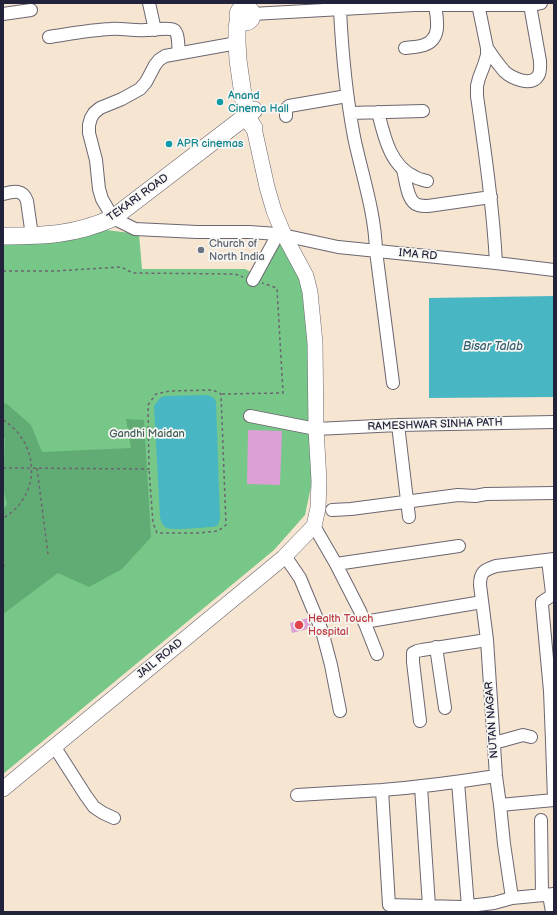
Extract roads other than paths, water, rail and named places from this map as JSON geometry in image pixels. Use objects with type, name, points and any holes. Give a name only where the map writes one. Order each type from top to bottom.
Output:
[{"type":"highway","points":[[243,13],[237,27],[238,60],[251,118]]},
{"type":"highway","points":[[243,13],[251,118]]},
{"type":"highway","name":"TEKARI ROAD","points":[[3,236],[64,234],[98,225],[113,218],[251,118]]},
{"type":"main road","points":[[251,118],[269,193],[281,234],[306,276],[310,292],[315,343],[316,430],[319,481],[318,508],[314,526]]},
{"type":"main road","name":"JAIL ROAD","points":[[3,789],[285,556],[314,526]]},
{"type":"street","points":[[149,3],[155,30]]},
{"type":"street","points":[[478,4],[487,48],[484,65],[477,86],[477,96],[491,197],[496,263]]},
{"type":"street","points":[[243,13],[335,6],[536,4],[540,70],[538,76],[534,80],[519,80],[505,72],[487,48]]},
{"type":"street","points":[[405,48],[424,45],[434,39],[438,25],[435,5]]},
{"type":"street","points":[[335,6],[350,113],[376,236],[376,251],[393,383]]},
{"type":"street","points":[[3,14],[31,10]]},
{"type":"street","points":[[49,37],[104,29],[124,28],[144,31],[167,29],[174,30],[176,32],[179,53]]},
{"type":"street","points":[[113,218],[102,199],[99,189],[96,160],[89,133],[89,125],[94,113],[100,108],[122,99],[140,89],[146,82],[155,65],[165,56],[237,43]]},
{"type":"street","points":[[286,116],[286,109],[289,106],[347,96]]},
{"type":"street","points":[[350,113],[423,111]]},
{"type":"street","points":[[378,112],[388,148],[395,160],[403,170],[415,178],[427,181]]},
{"type":"street","points":[[403,170],[409,195],[412,201],[417,205],[428,206],[491,197]]},
{"type":"street","points":[[3,194],[14,192],[21,193],[25,196],[32,236]]},
{"type":"street","name":"IMA RD","points":[[113,218],[135,229],[281,234],[338,247],[554,270]]},
{"type":"street","points":[[253,280],[281,234]]},
{"type":"street","name":"RAMESHWAR SINHA PATH","points":[[250,416],[316,430],[398,425],[554,422]]},
{"type":"street","points":[[398,425],[409,517]]},
{"type":"street","points":[[332,510],[351,509],[458,495],[475,496],[486,494],[554,492]]},
{"type":"street","points":[[314,526],[336,564],[360,611],[377,654]]},
{"type":"street","points":[[336,564],[459,546]]},
{"type":"street","points":[[285,556],[300,578],[322,631],[331,665],[340,711]]},
{"type":"street","points":[[500,805],[554,800],[552,691],[542,605],[542,602],[551,596],[552,593],[551,559]]},
{"type":"street","name":"NUTAN NAGAR","points":[[507,904],[504,844],[496,776],[487,640],[480,578],[482,572],[496,566],[551,559]]},
{"type":"street","points":[[364,622],[482,602]]},
{"type":"street","points":[[420,721],[413,653],[436,647],[487,640]]},
{"type":"street","points":[[436,647],[445,708]]},
{"type":"street","points":[[494,742],[523,735],[531,737]]},
{"type":"street","points":[[54,746],[94,807],[114,818]]},
{"type":"street","points":[[297,795],[421,787],[496,776]]},
{"type":"street","points":[[458,782],[463,909]]},
{"type":"street","points":[[421,787],[429,906]]},
{"type":"street","points":[[382,790],[385,908],[429,906],[463,909],[494,903],[507,904],[549,894]]},
{"type":"street","points":[[541,820],[552,912]]},
{"type":"water","name":"Bisar Talab","points":[[554,296],[554,397],[429,398],[429,298]]},
{"type":"water","points":[[208,395],[214,398],[216,402],[220,518],[218,525],[213,527],[189,529],[167,528],[162,524],[160,517],[154,406],[160,398],[165,396]]},
{"type":"place","name":"Anand Cinema Hall","points":[[220,102]]},
{"type":"place","name":"APR cinemas","points":[[169,144]]},
{"type":"place","name":"Church of North India","points":[[201,250]]},
{"type":"place","name":"Health Touch Hospital","points":[[299,625]]},
{"type":"park label","name":"Gandhi Maidan","points":[[147,434]]}]
